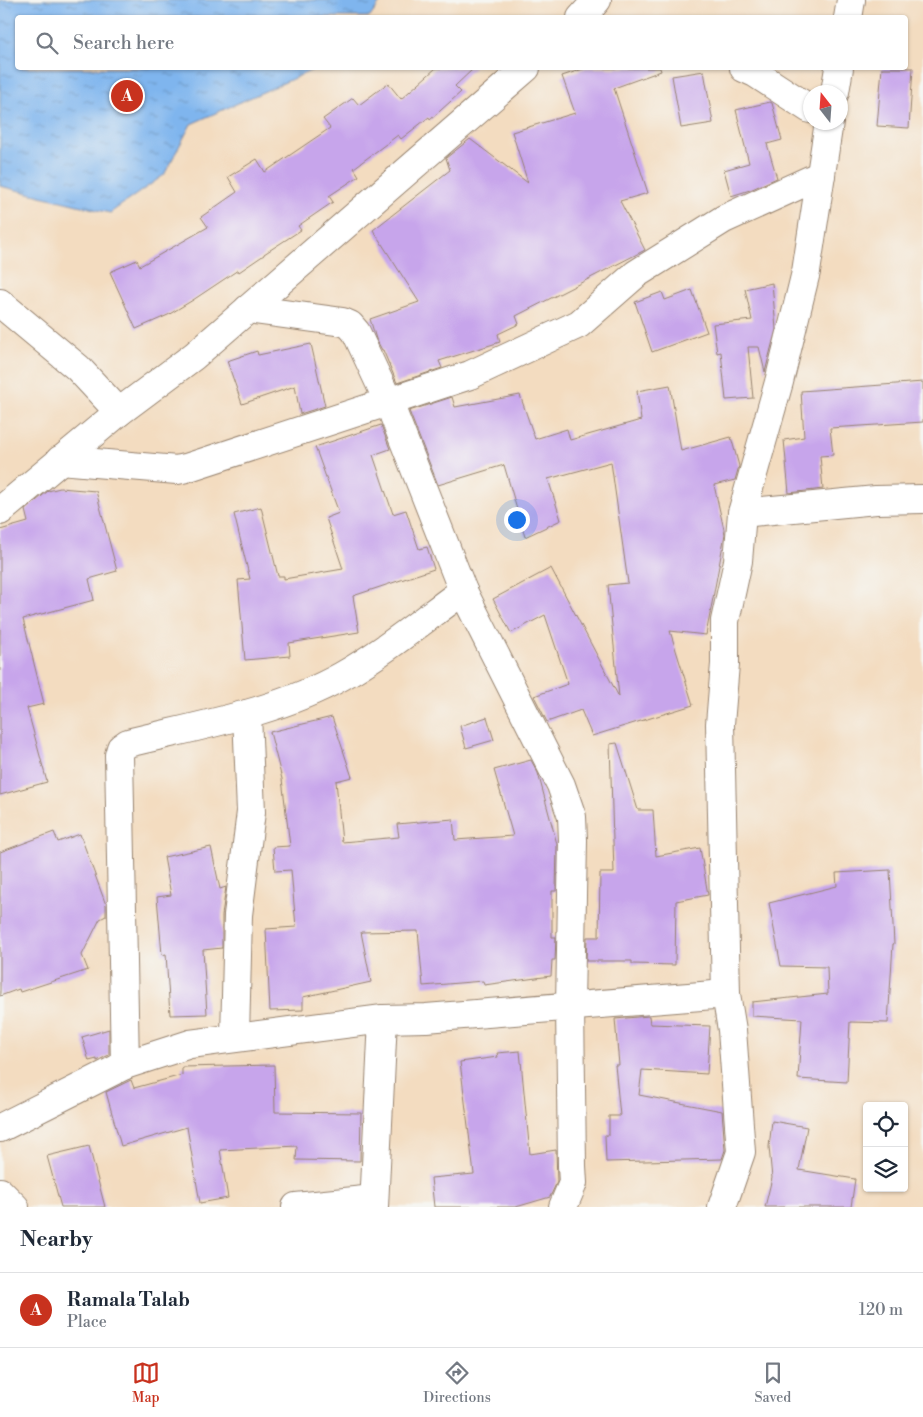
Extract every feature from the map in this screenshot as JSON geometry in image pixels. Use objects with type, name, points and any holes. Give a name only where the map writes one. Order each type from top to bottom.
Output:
[{"type":"street","points":[[584,15],[597,0]]},
{"type":"street","points":[[848,15],[851,0]]},
{"type":"street","points":[[0,511],[118,412],[194,356],[524,70]]},
{"type":"street","points":[[748,70],[803,104]]},
{"type":"street","points":[[836,85],[839,70]]},
{"type":"street","points":[[722,1207],[741,1152],[732,1030],[726,994],[720,724],[725,664],[724,621],[738,561],[742,513],[779,382],[806,272],[828,130]]},
{"type":"street","points":[[60,460],[176,470],[186,468],[389,403],[470,374],[579,324],[636,274],[710,227],[821,175]]},
{"type":"street","points":[[0,302],[78,368],[118,412]]},
{"type":"street","points":[[248,309],[343,322],[356,332],[389,403],[463,591],[561,785],[572,817],[573,840],[570,1006],[572,1166],[574,1183],[563,1207]]},
{"type":"street","points":[[742,513],[885,500],[923,499]]},
{"type":"street","points":[[125,1065],[119,755],[121,748],[128,743],[247,714],[303,694],[341,677],[383,650],[463,591]]},
{"type":"street","points":[[235,1037],[238,915],[251,812],[247,714]]},
{"type":"street","points":[[0,1128],[125,1065],[190,1044],[383,1019],[426,1018],[726,994]]},
{"type":"street","points":[[296,1207],[374,1203],[383,1019]]},
{"type":"street","points":[[0,1192],[15,1207]]},
{"type":"water","points":[[0,0],[382,0],[371,15],[15,15],[15,70],[312,70],[191,124],[164,175],[110,213],[0,186]]},
{"type":"building","points":[[908,68],[913,68],[909,128],[877,126],[882,70],[908,70]]},
{"type":"building","points":[[434,70],[472,70],[455,86],[461,92],[430,120],[429,117],[401,139],[398,135],[354,168],[359,176],[329,196],[333,202],[298,226],[301,230],[239,272],[238,270],[168,315],[136,329],[110,272],[137,260],[140,266],[208,227],[201,217],[237,192],[228,177],[257,159],[265,172],[330,128],[323,119],[353,98],[359,105],[388,83],[401,99]]},
{"type":"building","points":[[580,70],[661,70],[614,88],[648,193],[620,201],[645,250],[516,316],[519,324],[498,334],[500,342],[439,361],[442,368],[397,383],[383,350],[376,339],[370,319],[419,302],[373,230],[450,170],[446,158],[470,139],[528,183],[512,132],[575,113],[562,76]]},
{"type":"building","points":[[704,71],[713,123],[681,128],[672,76]]},
{"type":"building","points":[[772,103],[782,140],[767,144],[777,178],[731,196],[724,170],[749,163],[736,110]]},
{"type":"building","points":[[772,283],[776,329],[765,372],[759,347],[748,347],[753,398],[726,400],[721,352],[717,353],[713,324],[752,320],[745,289]]},
{"type":"building","points":[[692,290],[707,332],[652,352],[635,302],[662,292],[665,300]]},
{"type":"building","points":[[311,344],[325,406],[300,414],[295,386],[242,404],[227,361],[257,351],[258,355]]},
{"type":"building","points":[[923,382],[923,422],[830,428],[833,455],[820,456],[823,489],[789,493],[784,440],[804,437],[801,391]]},
{"type":"building","points":[[670,385],[681,451],[731,437],[739,466],[735,480],[714,485],[725,534],[706,635],[670,631],[693,705],[592,736],[581,710],[547,722],[534,696],[568,684],[545,615],[511,633],[493,599],[551,568],[619,697],[608,585],[628,583],[611,462],[548,479],[561,520],[525,537],[504,465],[438,485],[409,411],[452,397],[455,407],[520,395],[535,439],[567,429],[570,440],[641,420],[637,391]]},
{"type":"building","points":[[381,425],[390,449],[373,455],[393,514],[406,510],[419,549],[427,547],[434,569],[353,596],[359,632],[289,643],[290,656],[245,660],[238,580],[250,579],[234,514],[261,507],[278,576],[284,576],[284,579],[343,569],[326,518],[339,513],[315,447]]},
{"type":"building","points":[[60,488],[96,491],[117,571],[89,579],[94,600],[23,619],[44,704],[27,708],[47,782],[0,795],[0,530],[28,522],[25,510],[48,491]]},
{"type":"building","points":[[332,717],[352,777],[336,781],[342,842],[399,837],[397,824],[453,819],[455,840],[513,836],[494,770],[531,760],[538,773],[557,844],[556,891],[552,891],[552,937],[556,937],[555,960],[552,960],[551,976],[484,985],[483,981],[423,986],[418,931],[361,932],[371,982],[303,997],[303,1010],[270,1011],[266,929],[296,927],[291,870],[275,871],[273,847],[290,846],[282,779],[270,732]]},
{"type":"building","points":[[487,717],[494,740],[466,748],[460,726]]},
{"type":"building","points":[[617,743],[638,810],[653,810],[656,856],[700,848],[708,895],[676,901],[675,965],[632,964],[632,961],[586,961],[587,937],[599,937],[600,873],[614,873],[610,744]]},
{"type":"building","points":[[54,832],[58,842],[80,834],[106,905],[106,916],[100,919],[82,955],[88,970],[20,992],[19,989],[0,996],[0,852]]},
{"type":"building","points":[[211,847],[220,889],[226,887],[222,915],[222,948],[203,950],[207,1014],[170,1015],[166,954],[162,955],[157,897],[171,895],[164,857]]},
{"type":"building","points":[[890,870],[894,944],[888,1023],[850,1022],[847,1082],[798,1079],[802,1019],[752,1016],[752,1002],[828,994],[827,967],[781,966],[769,903],[837,886],[836,873]]},
{"type":"building","points":[[649,1016],[650,1024],[710,1026],[707,1074],[642,1070],[639,1095],[722,1111],[725,1150],[722,1159],[606,1162],[605,1135],[609,1135],[609,1116],[620,1116],[615,1065],[619,1065],[615,1019]]},
{"type":"building","points":[[109,1029],[109,1055],[97,1061],[97,1059],[89,1061],[82,1037]]},
{"type":"building","points":[[520,1051],[530,1154],[556,1150],[557,1182],[550,1197],[516,1207],[434,1207],[431,1178],[474,1174],[460,1062],[498,1057],[497,1053]]},
{"type":"building","points":[[274,1065],[275,1112],[361,1113],[360,1161],[296,1160],[297,1146],[220,1150],[228,1198],[200,1203],[187,1127],[121,1146],[106,1092],[131,1080],[134,1088],[182,1075],[182,1067]]},
{"type":"building","points":[[772,1121],[807,1127],[799,1170],[855,1179],[851,1207],[765,1207],[772,1178],[769,1147]]},
{"type":"building","points":[[89,1146],[105,1207],[61,1207],[47,1156]]},
{"type":"place","name":"Ramala Talab","points":[[127,96]]}]
